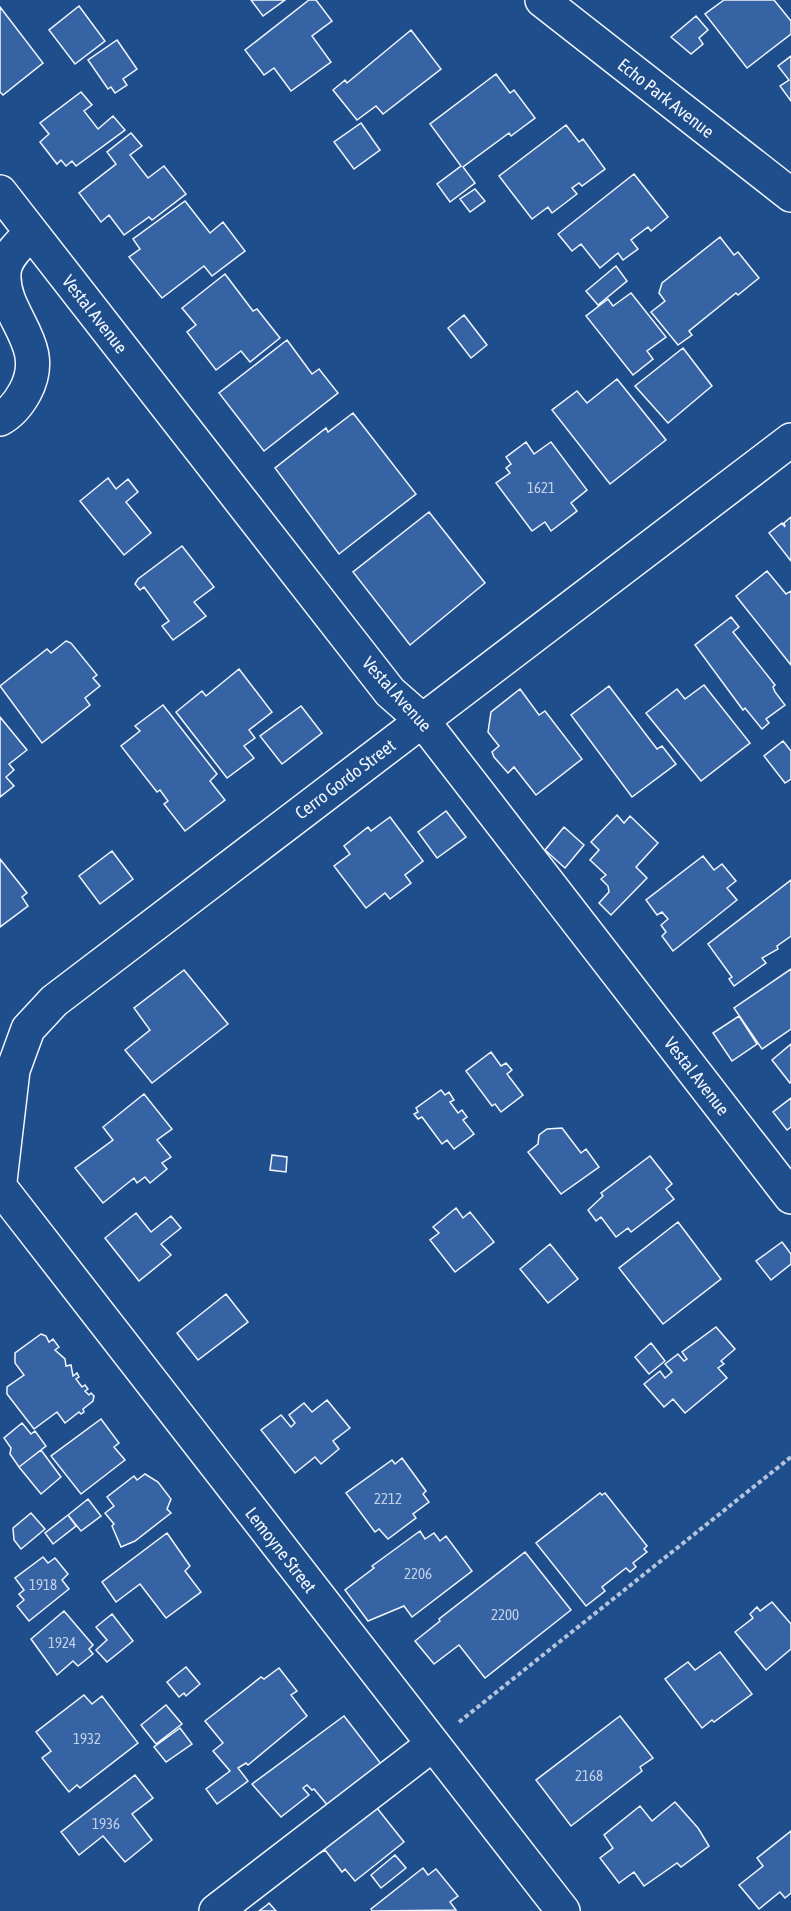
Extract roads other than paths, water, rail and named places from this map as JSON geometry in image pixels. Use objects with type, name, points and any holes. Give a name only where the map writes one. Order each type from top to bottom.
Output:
[{"type":"street","name":"Echo Park Avenue","points":[[542,0],[791,195]]},
{"type":"street","name":"Vestal Avenue","points":[[0,192],[390,692],[422,720],[791,1197]]},
{"type":"street","points":[[0,419],[21,399],[30,382],[33,363],[28,339],[6,290],[3,273],[6,260],[31,232]]},
{"type":"street","name":"Cerro Gordo Street","points":[[0,1180],[13,1070],[28,1029],[54,1002],[791,440]]},
{"type":"street","name":"Lemoyne Street","points":[[0,1187],[442,1736],[563,1911]]},
{"type":"street","points":[[216,1911],[442,1736]]}]
